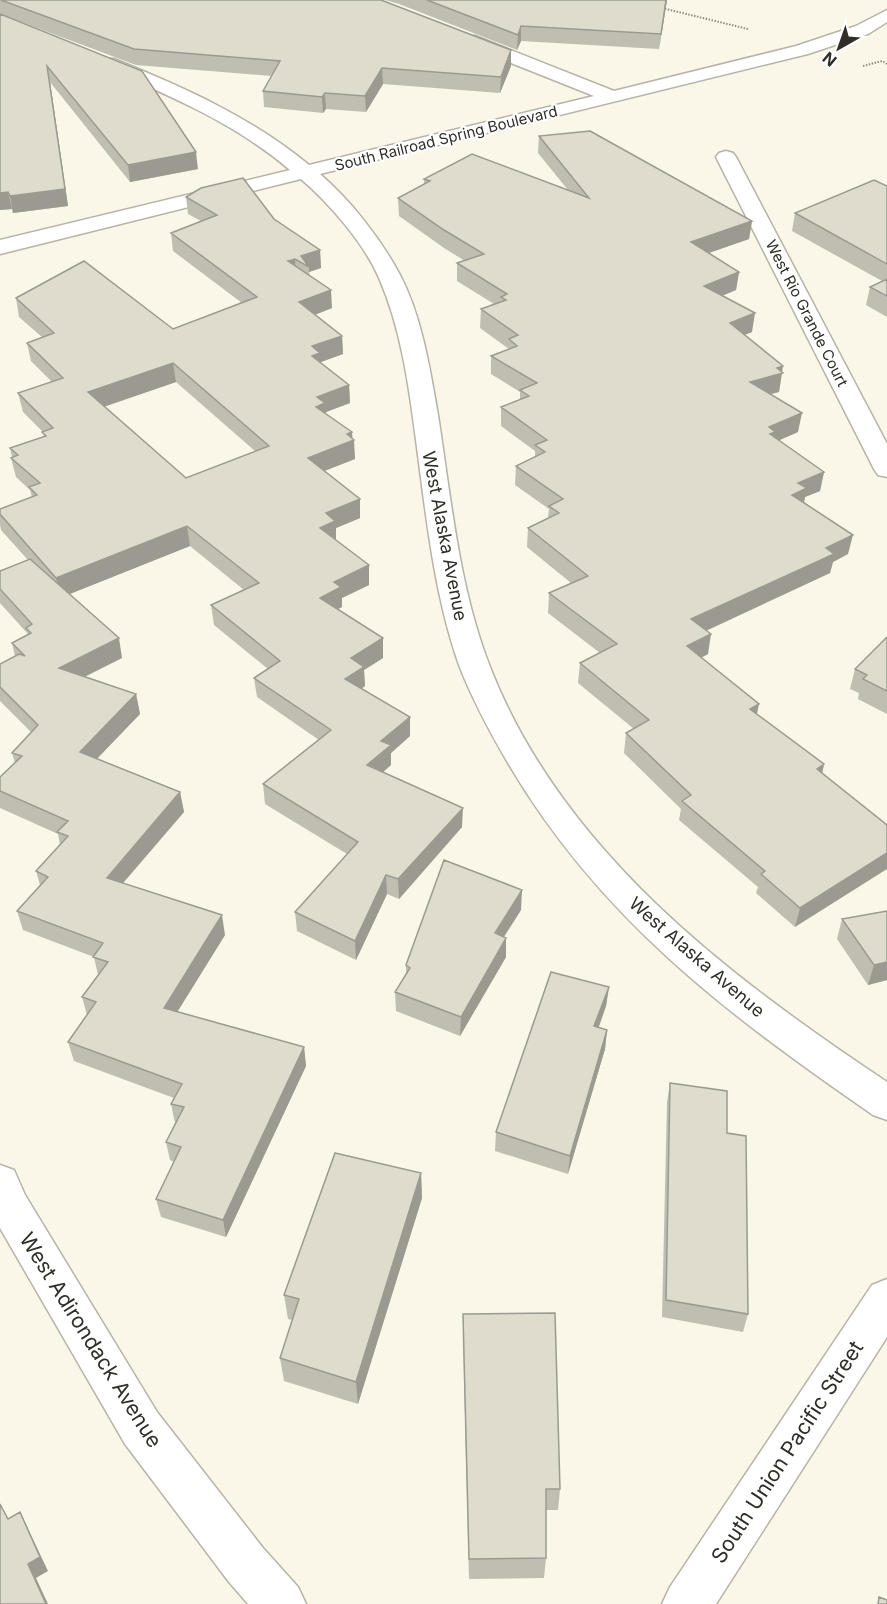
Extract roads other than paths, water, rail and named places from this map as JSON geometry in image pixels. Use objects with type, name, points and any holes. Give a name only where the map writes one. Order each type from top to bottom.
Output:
[{"type":"street","name":"South Railroad Spring Boulevard","points":[[0,247],[825,44],[862,30],[887,15]]},
{"type":"street","points":[[458,35],[614,97]]},
{"type":"street","name":"West Alaska Avenue","points":[[95,58],[169,88],[224,115],[306,172],[351,217],[390,277],[414,353],[429,452],[462,624],[483,685],[516,748],[562,819],[611,879],[670,938],[812,1053],[887,1103]]},
{"type":"street","name":"West Rio Grande Court","points":[[726,157],[887,469]]},
{"type":"street","name":"West Adirondack Avenue","points":[[0,1183],[9,1205],[141,1428],[246,1565],[280,1604]]},
{"type":"street","name":"South Union Pacific Street","points":[[687,1604],[887,1299]]}]
